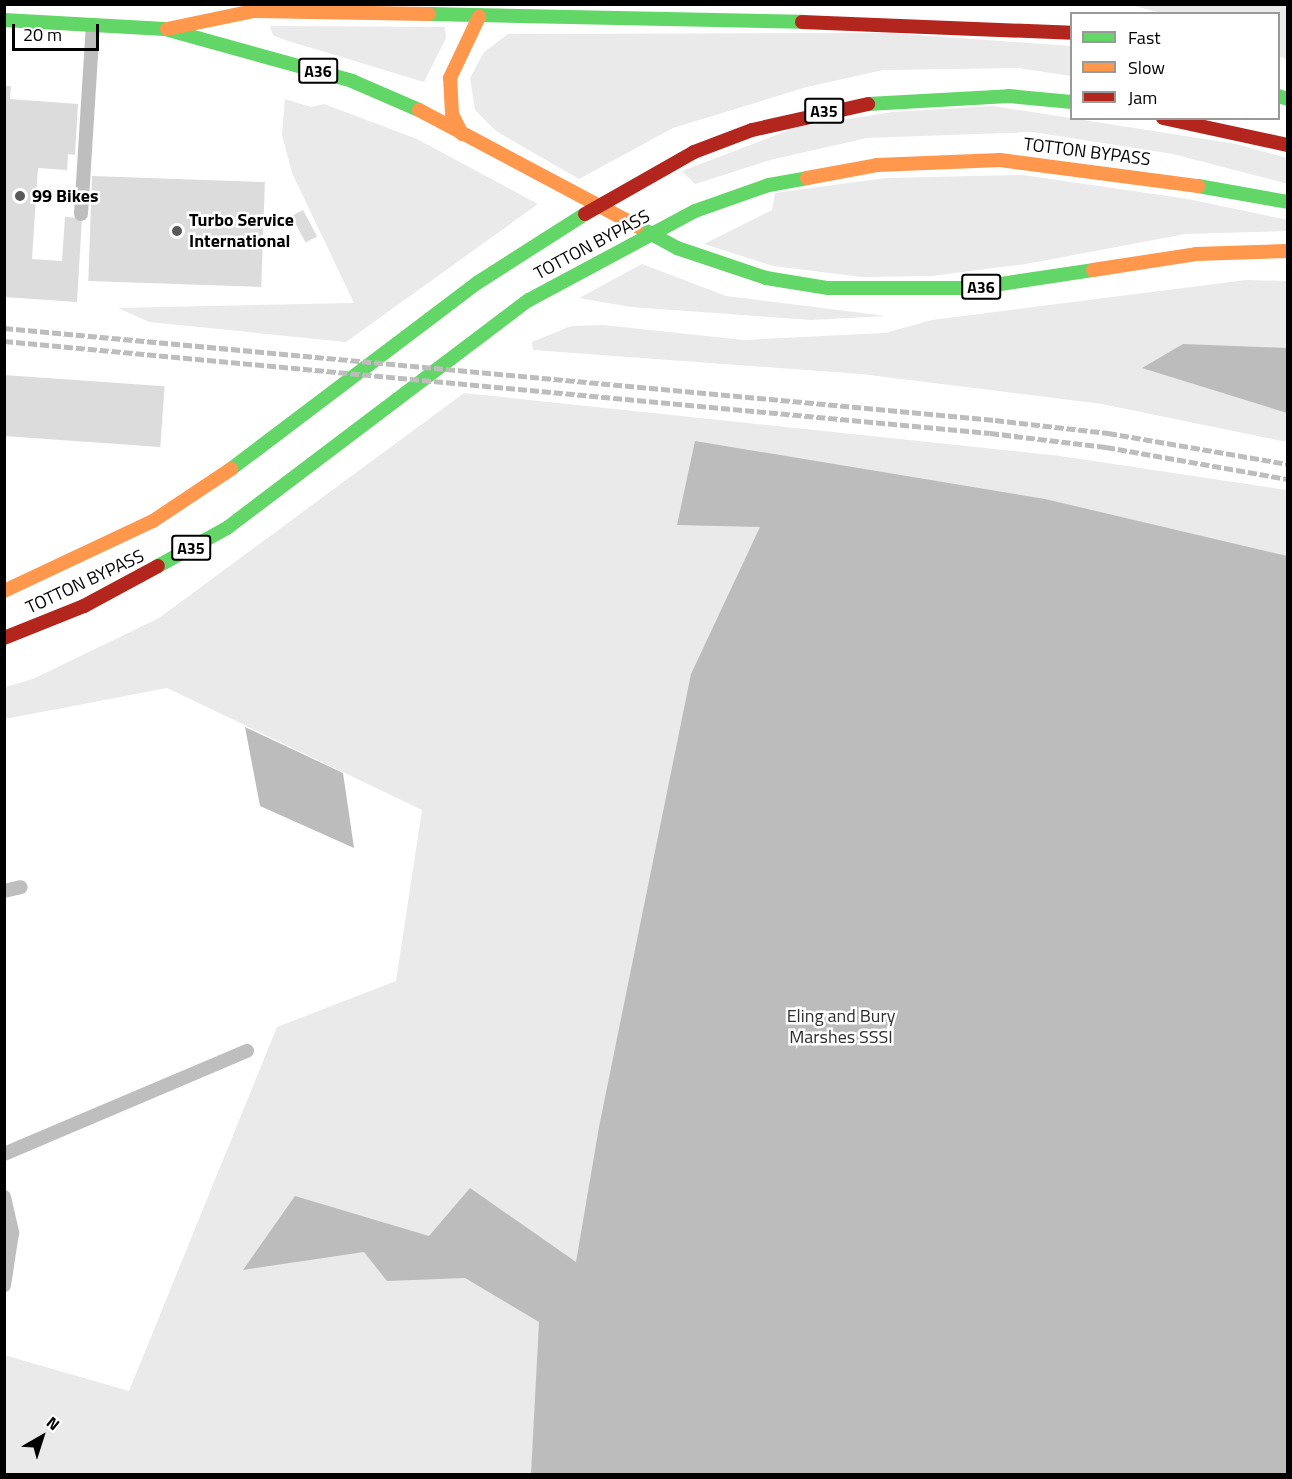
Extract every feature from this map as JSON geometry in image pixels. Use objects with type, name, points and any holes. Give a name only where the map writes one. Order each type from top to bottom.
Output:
[{"type":"main road","name":"A36","points":[[165,29],[254,11],[878,23],[1070,33]]},
{"type":"main road","points":[[462,134],[452,114],[450,78],[479,17]]},
{"type":"main road","name":"A36","points":[[4,20],[165,29],[352,81],[404,102],[677,248],[766,278],[828,288],[975,288],[1196,254],[1287,251]]},
{"type":"main road","name":"TOTTON BYPASS","points":[[4,591],[153,521],[239,464],[414,328],[529,248],[649,174],[752,130],[819,112],[875,102],[1009,96],[1070,102]]},
{"type":"main road","points":[[1172,120],[1287,145]]},
{"type":"main road","name":"TOTTON BYPASS","points":[[4,638],[84,606],[227,528],[488,328],[571,275],[695,211],[817,174],[949,159],[1047,163],[1287,202]]},
{"type":"lane","points":[[81,214],[93,25]]},
{"type":"lane","points":[[4,891],[21,887]]},
{"type":"lane","points":[[4,1154],[247,1051]]},
{"type":"lane","points":[[4,1197],[12,1233],[4,1286]]},
{"type":"green space","points":[[1131,5],[1287,5],[1287,60],[1280,56],[1280,12],[1157,12]]},
{"type":"green space","points":[[270,26],[445,27],[446,38],[424,82],[282,39],[273,35]]},
{"type":"green space","points":[[888,33],[1070,46],[1070,76],[1018,68],[883,70],[807,87],[673,128],[579,179],[496,131],[475,110],[470,78],[484,52],[508,34]]},
{"type":"green space","points":[[285,99],[311,107],[324,104],[417,139],[538,204],[346,342],[149,322],[118,308],[354,303],[292,173],[282,135]]},
{"type":"green space","points":[[993,106],[1070,118],[1070,120],[1236,144],[1287,158],[1288,184],[1173,154],[1033,132],[867,138],[770,160],[695,184],[682,171],[797,127],[892,112]]},
{"type":"green space","points":[[1023,175],[1188,199],[1288,220],[1287,231],[1185,234],[1026,264],[931,276],[862,277],[773,266],[704,244],[772,210],[775,193],[885,178]]},
{"type":"green space","points":[[642,264],[726,296],[886,316],[811,320],[631,307],[579,298]]},
{"type":"green space","points":[[1246,280],[1287,281],[1287,442],[1102,404],[861,374],[533,350],[532,342],[571,326],[603,325],[744,340],[885,333],[932,320]]},
{"type":"green space","name":"Eling and Bury Marshes SSSI","points":[[464,393],[1060,456],[1287,490],[1287,1474],[5,1474],[4,1355],[129,1391],[277,1027],[396,981],[422,810],[167,688],[5,719],[5,687],[33,679],[159,618]]},
{"type":"shaded area","points":[[1183,344],[1287,348],[1287,413],[1142,368]]},
{"type":"shaded area","name":"Eling and Bury Marshes SSSI","points":[[695,441],[1045,499],[1287,556],[1287,1474],[531,1474],[539,1322],[465,1278],[387,1281],[364,1252],[243,1270],[295,1196],[429,1236],[470,1188],[576,1262],[599,1127],[691,674],[760,527],[677,525]]},
{"type":"shaded area","points":[[245,727],[343,773],[354,848],[260,806]]},
{"type":"building","name":"99 Bikes","points":[[5,86],[11,86],[10,99],[78,104],[75,155],[68,154],[67,170],[38,168],[32,259],[62,261],[65,217],[82,218],[77,302],[4,297]]},
{"type":"building","name":"Turbo Service International","points":[[92,176],[265,182],[261,287],[88,281]]},
{"type":"building","points":[[303,210],[317,236],[306,243],[292,216]]},
{"type":"building","points":[[4,375],[165,386],[160,447],[4,436]]},
{"type":"railway","points":[[4,328],[995,420],[1108,433],[1288,464]]},
{"type":"railway","points":[[4,341],[990,433],[1106,447],[1288,479]]},
{"type":"traffic: fast","points":[[429,14],[802,22]]},
{"type":"traffic: fast","points":[[4,20],[165,29],[352,81],[419,110]]},
{"type":"traffic: fast","points":[[868,104],[1009,96],[1070,102]]},
{"type":"traffic: fast","points":[[1280,97],[1288,99]]},
{"type":"traffic: fast","points":[[158,566],[227,528],[529,300],[695,211],[769,185],[807,178]]},
{"type":"traffic: fast","points":[[1198,186],[1288,202]]},
{"type":"traffic: fast","points":[[231,469],[477,283],[585,214]]},
{"type":"traffic: fast","points":[[637,226],[677,248],[766,278],[828,288],[974,288],[1093,270]]},
{"type":"traffic: slow","points":[[167,29],[254,11],[429,14]]},
{"type":"traffic: slow","points":[[462,134],[452,114],[450,78],[479,17]]},
{"type":"traffic: slow","points":[[419,110],[637,226]]},
{"type":"traffic: slow","points":[[807,178],[877,165],[1000,160],[1198,186]]},
{"type":"traffic: slow","points":[[1093,270],[1196,254],[1288,251]]},
{"type":"traffic: slow","points":[[4,591],[153,521],[231,469]]},
{"type":"traffic: jam","points":[[802,22],[1070,33]]},
{"type":"traffic: jam","points":[[585,214],[694,152],[752,130],[868,104]]},
{"type":"traffic: jam","points":[[1172,120],[1288,145]]},
{"type":"traffic: jam","points":[[4,638],[84,606],[158,566]]},
{"type":"place","name":"99 Bikes","points":[[20,196]]},
{"type":"place","name":"Turbo Service International","points":[[177,231]]}]
